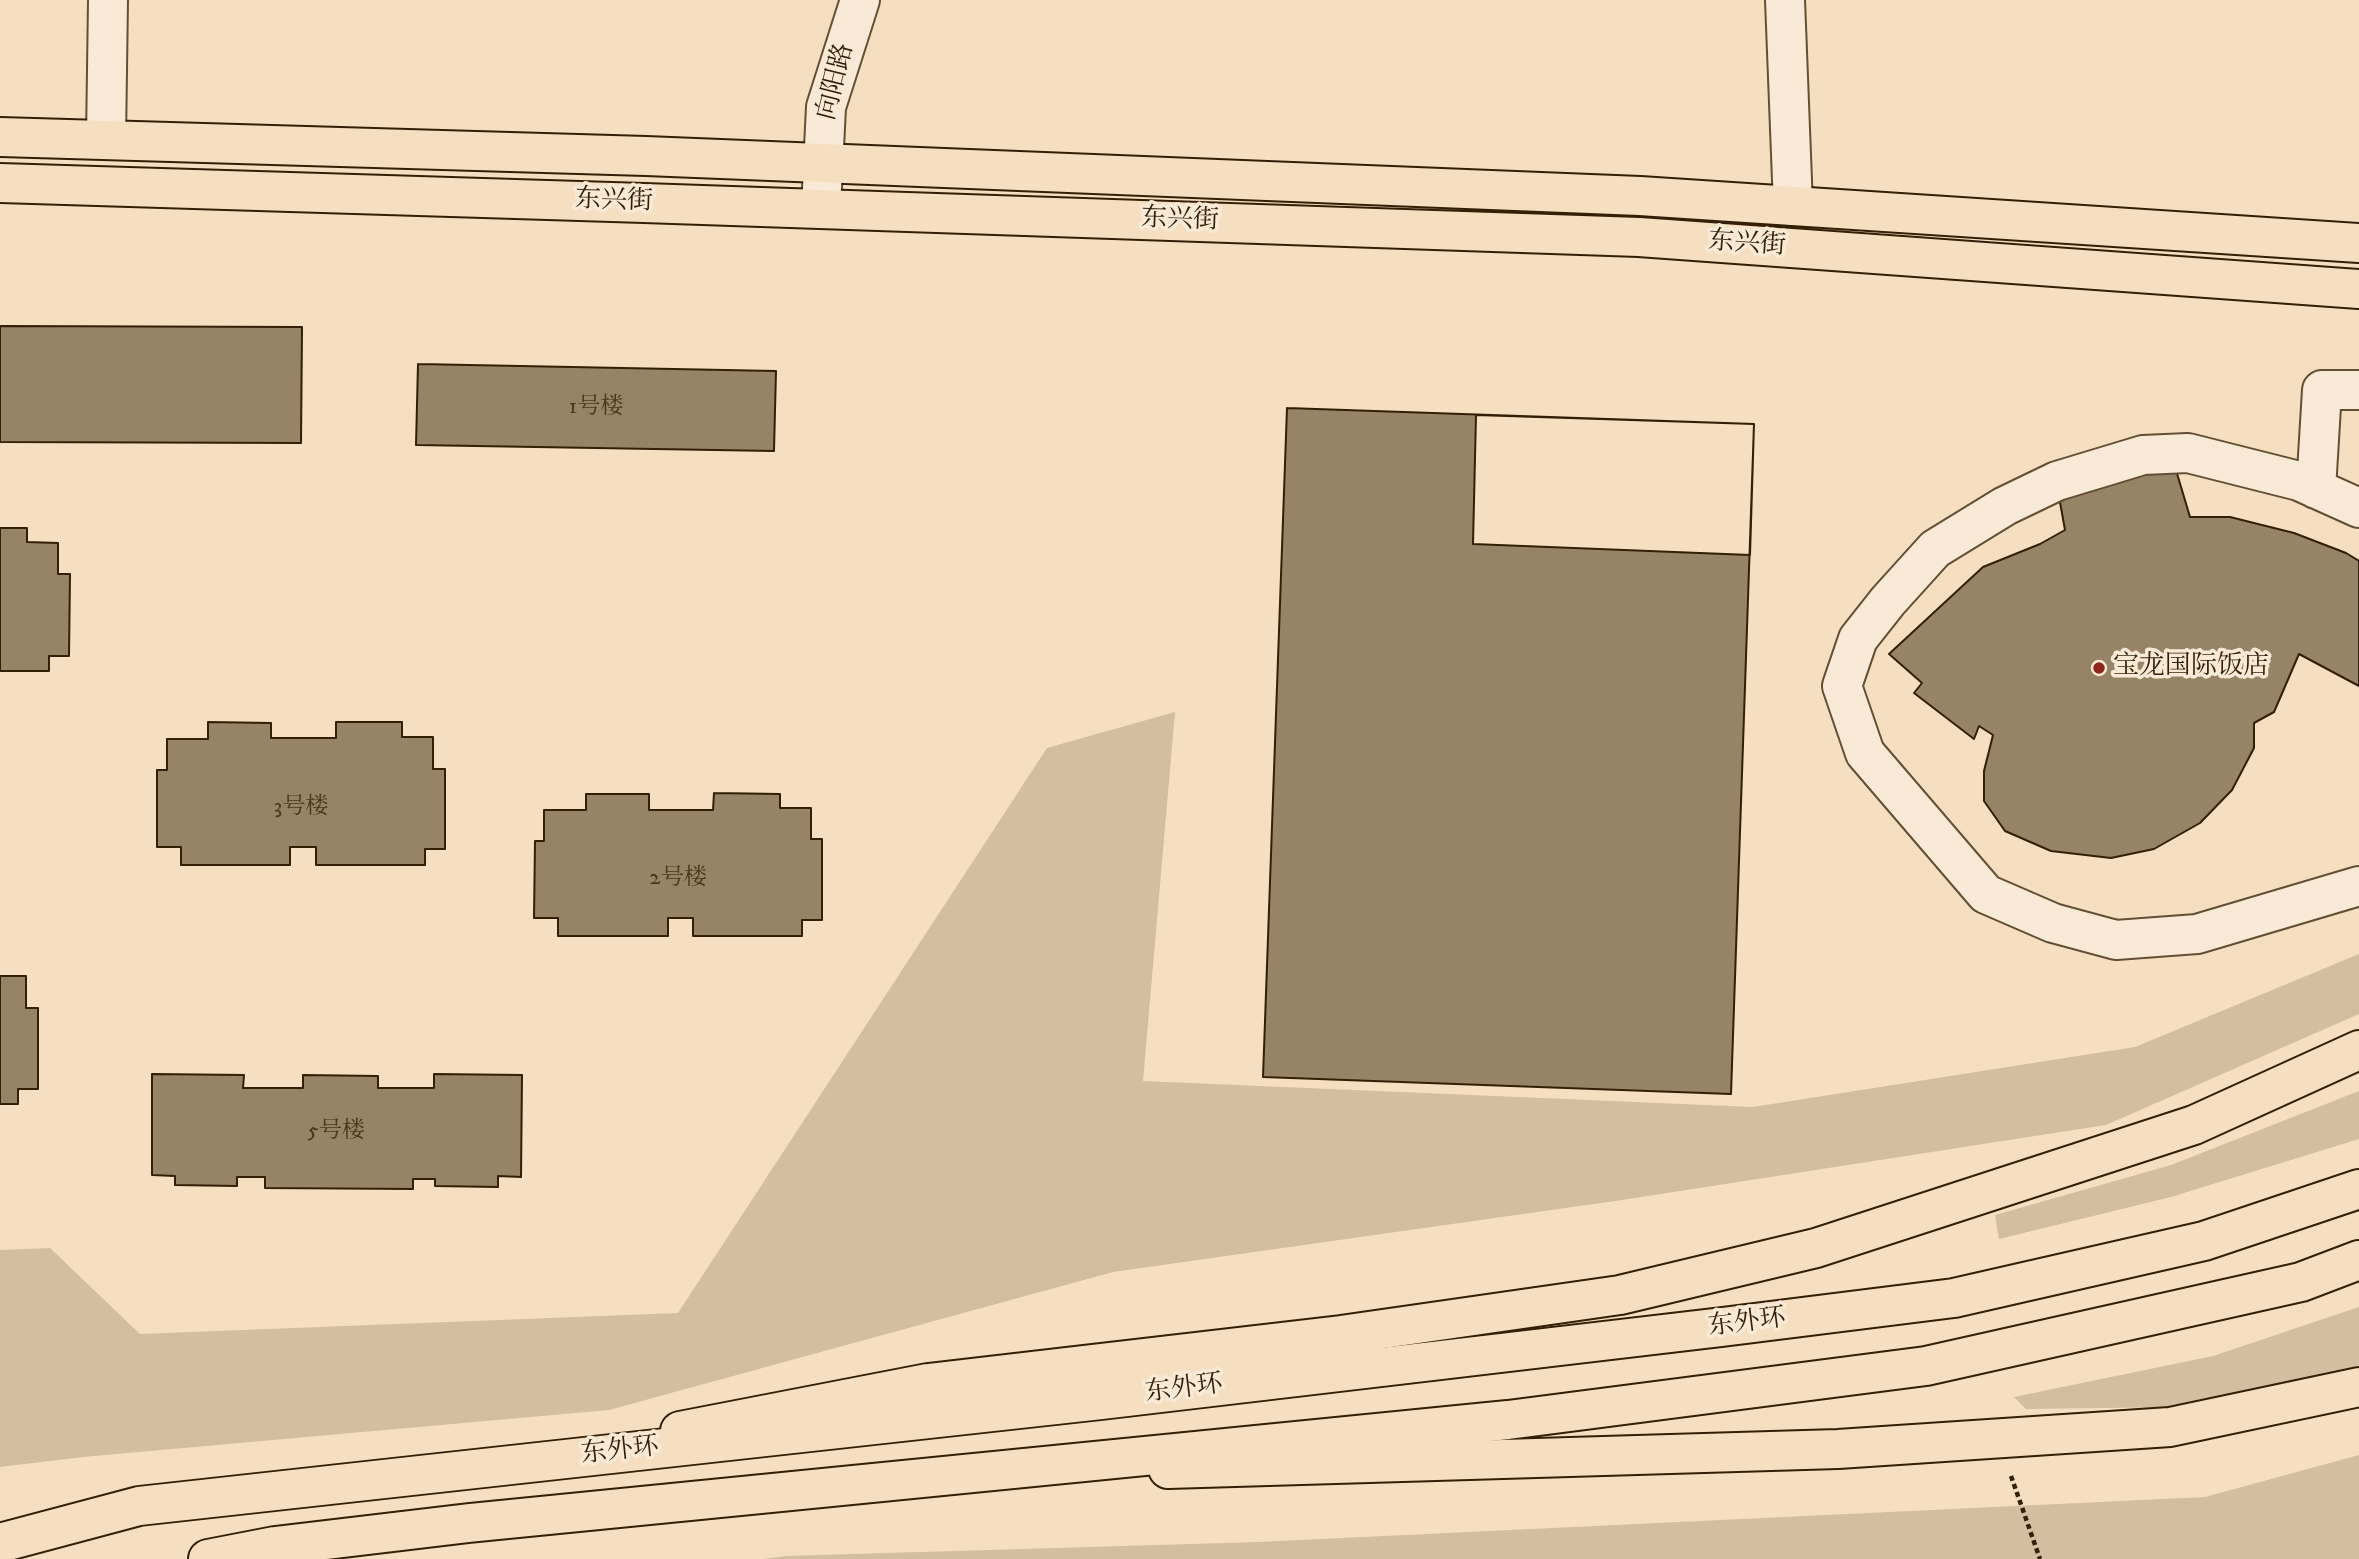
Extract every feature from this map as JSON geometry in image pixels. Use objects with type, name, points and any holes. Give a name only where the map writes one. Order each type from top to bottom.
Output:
[{"type":"main road","name":"东兴街","points":[[0,137],[822,163],[1640,196],[2359,243]]},
{"type":"main road","name":"东兴街","points":[[0,184],[821,208],[1639,237],[2359,289]]},
{"type":"main road","points":[[1791,248],[1793,206]]},
{"type":"main road","points":[[510,1464],[928,1383],[1340,1335],[1620,1295],[1816,1248],[2194,1125],[2359,1050]]},
{"type":"main road","name":"东外环","points":[[0,1543],[139,1506],[1101,1400],[1954,1298],[2204,1241],[2359,1189]]},
{"type":"main road","points":[[208,1559],[275,1546],[468,1523],[1508,1420],[1926,1366],[2301,1282],[2359,1260]]},
{"type":"main road","points":[[928,1477],[1838,1449],[2170,1427],[2359,1387]]},
{"type":"street","points":[[106,140],[108,0]]},
{"type":"street","name":"向阳路","points":[[821,208],[826,107],[860,0]]},
{"type":"street","points":[[1785,0],[1793,206]]},
{"type":"street","points":[[2316,488],[2322,390],[2359,390]]},
{"type":"street","points":[[2359,508],[2299,481],[2188,453],[2143,455],[2057,481],[2005,506],[1935,549],[1858,639],[1842,686],[1866,753],[1986,894],[2053,923],[2116,940],[2197,934],[2359,886]]},
{"type":"path","points":[[1997,1439],[2040,1559]]},
{"type":"shaded area","points":[[1175,712],[1143,1081],[1753,1107],[2135,1047],[2359,954],[2359,1014],[2106,1125],[1622,1200],[1113,1272],[609,1410],[83,1457],[0,1467],[0,1250],[50,1248],[140,1334],[678,1313],[1047,748]]},
{"type":"shaded area","points":[[2359,1091],[2359,1139],[2171,1197],[1999,1239],[1995,1215],[2171,1165]]},
{"type":"shaded area","points":[[2359,1307],[2359,1366],[2185,1407],[2026,1409],[2014,1397],[2213,1356]]},
{"type":"shaded area","points":[[2359,1455],[2359,1559],[763,1559],[786,1556],[1258,1542],[2205,1497]]},
{"type":"building","points":[[0,326],[302,327],[301,443],[0,442]]},
{"type":"building","points":[[418,364],[776,371],[774,451],[416,445]]},
{"type":"building","points":[[1287,408],[1754,424],[1731,1094],[1263,1077]]},
{"type":"building","points":[[1476,415],[1754,424],[1750,555],[1473,544]]},
{"type":"building","name":"宝龙国际饭店","points":[[2173,460],[2190,517],[2230,517],[2294,533],[2346,553],[2359,561],[2359,686],[2299,654],[2274,712],[2254,723],[2254,748],[2232,790],[2200,823],[2154,849],[2111,858],[2051,851],[2005,831],[1984,801],[1984,771],[1993,735],[1979,726],[1974,739],[1914,693],[1922,683],[1889,654],[1983,567],[2040,544],[2065,530],[2058,491]]},
{"type":"building","points":[[0,528],[27,528],[27,542],[58,543],[58,574],[70,574],[69,656],[49,656],[49,671],[0,671]]},
{"type":"building","points":[[208,722],[271,723],[271,738],[336,738],[336,722],[402,722],[402,737],[433,737],[433,769],[445,769],[445,849],[425,849],[425,865],[316,865],[316,847],[290,847],[290,865],[181,865],[181,847],[157,847],[157,770],[167,770],[167,739],[208,739]]},
{"type":"building","points":[[714,793],[780,794],[780,808],[811,808],[811,839],[822,839],[822,920],[802,920],[802,936],[693,936],[693,918],[668,918],[668,936],[558,936],[558,918],[534,918],[535,841],[544,841],[544,810],[586,810],[586,794],[649,794],[649,810],[713,810]]},
{"type":"building","points":[[0,976],[26,976],[26,1008],[38,1008],[38,1089],[18,1089],[18,1104],[0,1104]]},
{"type":"building","points":[[152,1074],[244,1075],[243,1088],[303,1088],[303,1075],[378,1076],[378,1088],[434,1088],[434,1074],[522,1075],[521,1177],[498,1176],[498,1187],[435,1186],[435,1179],[413,1179],[413,1189],[265,1188],[265,1177],[237,1177],[237,1186],[175,1185],[175,1176],[152,1175]]},
{"type":"place","name":"宝龙国际饭店","points":[[2099,668]]}]
